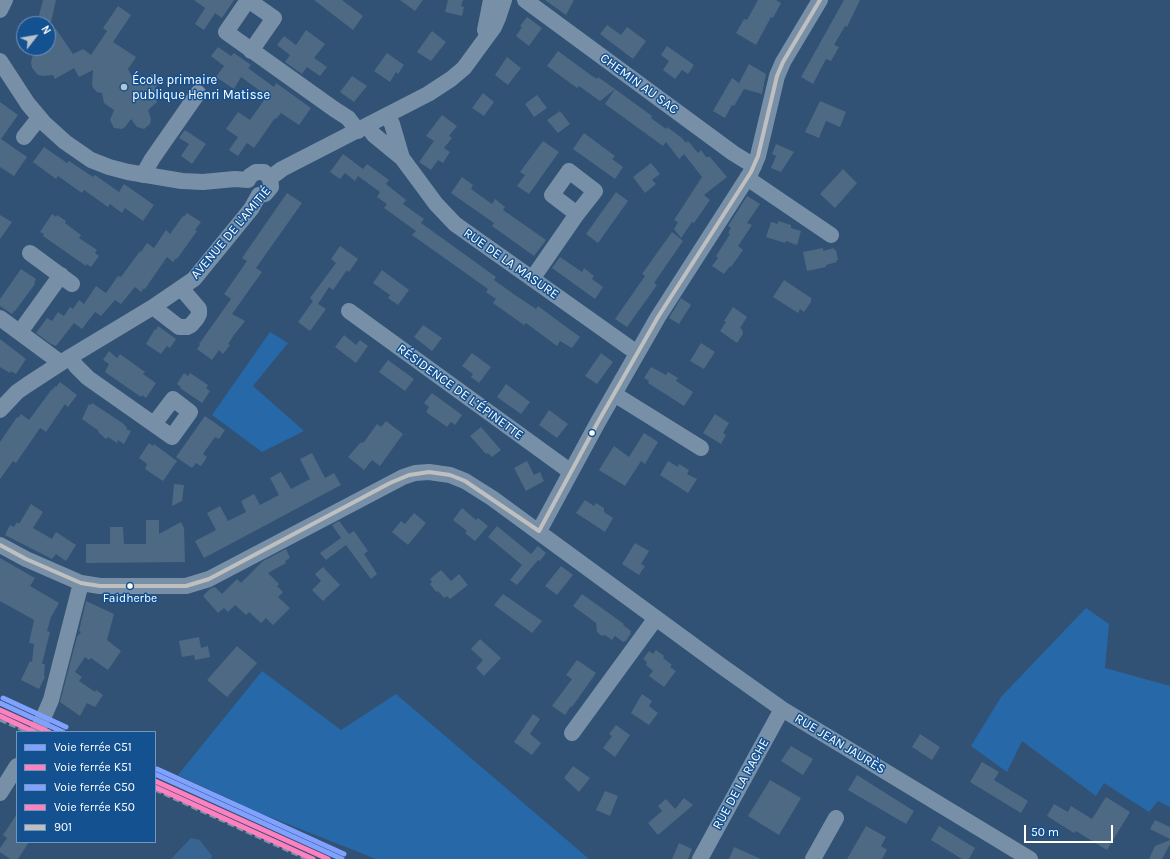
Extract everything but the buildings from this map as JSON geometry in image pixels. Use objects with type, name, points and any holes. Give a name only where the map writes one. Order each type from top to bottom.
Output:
[{"type":"street","points":[[0,10],[5,0]]},
{"type":"street","points":[[480,46],[491,0]]},
{"type":"street","name":"AVENUE DE L'AMITIÉ","points":[[0,410],[17,392],[153,307],[199,274],[251,209],[259,195],[265,194],[270,190],[272,184],[270,178],[282,169],[428,94],[451,79],[464,68],[480,46],[496,22],[504,0]]},
{"type":"street","name":"CHEMIN AU SAC","points":[[525,0],[733,153],[751,172],[831,235]]},
{"type":"street","points":[[539,531],[614,394],[670,297],[751,172],[758,156],[775,83],[780,68],[820,0]]},
{"type":"street","name":"RUE DE LA MASURE","points":[[252,50],[334,109],[358,131],[374,135],[402,158],[436,204],[455,224],[637,353]]},
{"type":"street","points":[[0,61],[23,97],[39,118],[65,142],[92,160],[109,167],[143,175],[190,182],[212,182],[235,179],[248,180]]},
{"type":"street","points":[[143,175],[152,159],[198,93]]},
{"type":"street","name":"RUE DE LA MASURE","points":[[387,115],[392,124],[402,158]]},
{"type":"street","points":[[24,137],[39,118]]},
{"type":"street","points":[[259,195],[254,194],[250,190],[248,180],[250,176],[256,172],[264,172],[270,178]]},
{"type":"street","points":[[532,279],[577,214]]},
{"type":"street","points":[[20,332],[66,279],[30,253]]},
{"type":"street","name":"AVENUE DE L'AMITIÉ","points":[[153,307],[179,327],[191,325],[199,314],[199,309],[181,288]]},
{"type":"street","name":"RÉSIDENCE DE L’ÉPINETTE","points":[[349,311],[571,472]]},
{"type":"street","points":[[0,318],[76,366],[88,378],[154,424]]},
{"type":"street","points":[[614,394],[700,448]]},
{"type":"street","name":"RUE JEAN JAURÈS","points":[[0,545],[26,559],[81,583],[100,586],[176,586],[197,583],[221,572],[390,483],[409,475],[422,472],[443,473],[465,481],[539,531],[782,709],[1030,859]]},
{"type":"street","points":[[37,731],[51,700],[81,583]]},
{"type":"street","points":[[572,733],[656,618]]},
{"type":"street","name":"RUE DE LA RACHE","points":[[700,859],[782,709]]},
{"type":"street","points":[[0,793],[16,768]]},
{"type":"street","points":[[812,859],[836,818]]},
{"type":"shaded area","points":[[270,332],[288,343],[253,386],[304,431],[262,452],[212,415]]},
{"type":"shaded area","points":[[1086,608],[1109,624],[1105,668],[1170,686],[1170,807],[1158,801],[1149,812],[1104,783],[1096,796],[1022,741],[1007,772],[971,746],[1001,697]]},
{"type":"shaded area","points":[[262,671],[341,730],[396,694],[589,859],[376,859],[260,813],[178,775]]},
{"type":"shaded area","points":[[191,838],[200,840],[212,856],[211,859],[171,859]]},
{"type":"railway","points":[[0,720],[25,731]]},
{"type":"railway","points":[[156,790],[306,859]]},
{"type":"rail line","name":"C50","points":[[3,698],[66,727]]},
{"type":"rail line","name":"C51","points":[[0,703],[61,731]]},
{"type":"rail line","name":"K51","points":[[0,710],[47,731]]},
{"type":"rail line","name":"K50","points":[[0,716],[32,731]]},
{"type":"rail line","name":"C50","points":[[157,769],[344,854]]},
{"type":"rail line","name":"C51","points":[[156,774],[342,859]]},
{"type":"rail line","name":"K51","points":[[156,781],[328,859]]},
{"type":"rail line","name":"K50","points":[[156,787],[313,859]]},
{"type":"transit line","name":"901","points":[[539,531],[598,422],[658,317],[751,172],[758,156],[777,76],[783,62],[820,0]]},
{"type":"transit line","name":"901","points":[[0,545],[26,559],[81,583],[100,586],[186,586],[209,579],[390,483],[409,475],[429,472],[450,475],[465,481],[539,531]]},
{"type":"place","name":"École primaire publique Henri Matisse","points":[[124,87]]},
{"type":"place","name":"Faidherbe","points":[[130,586]]}]
